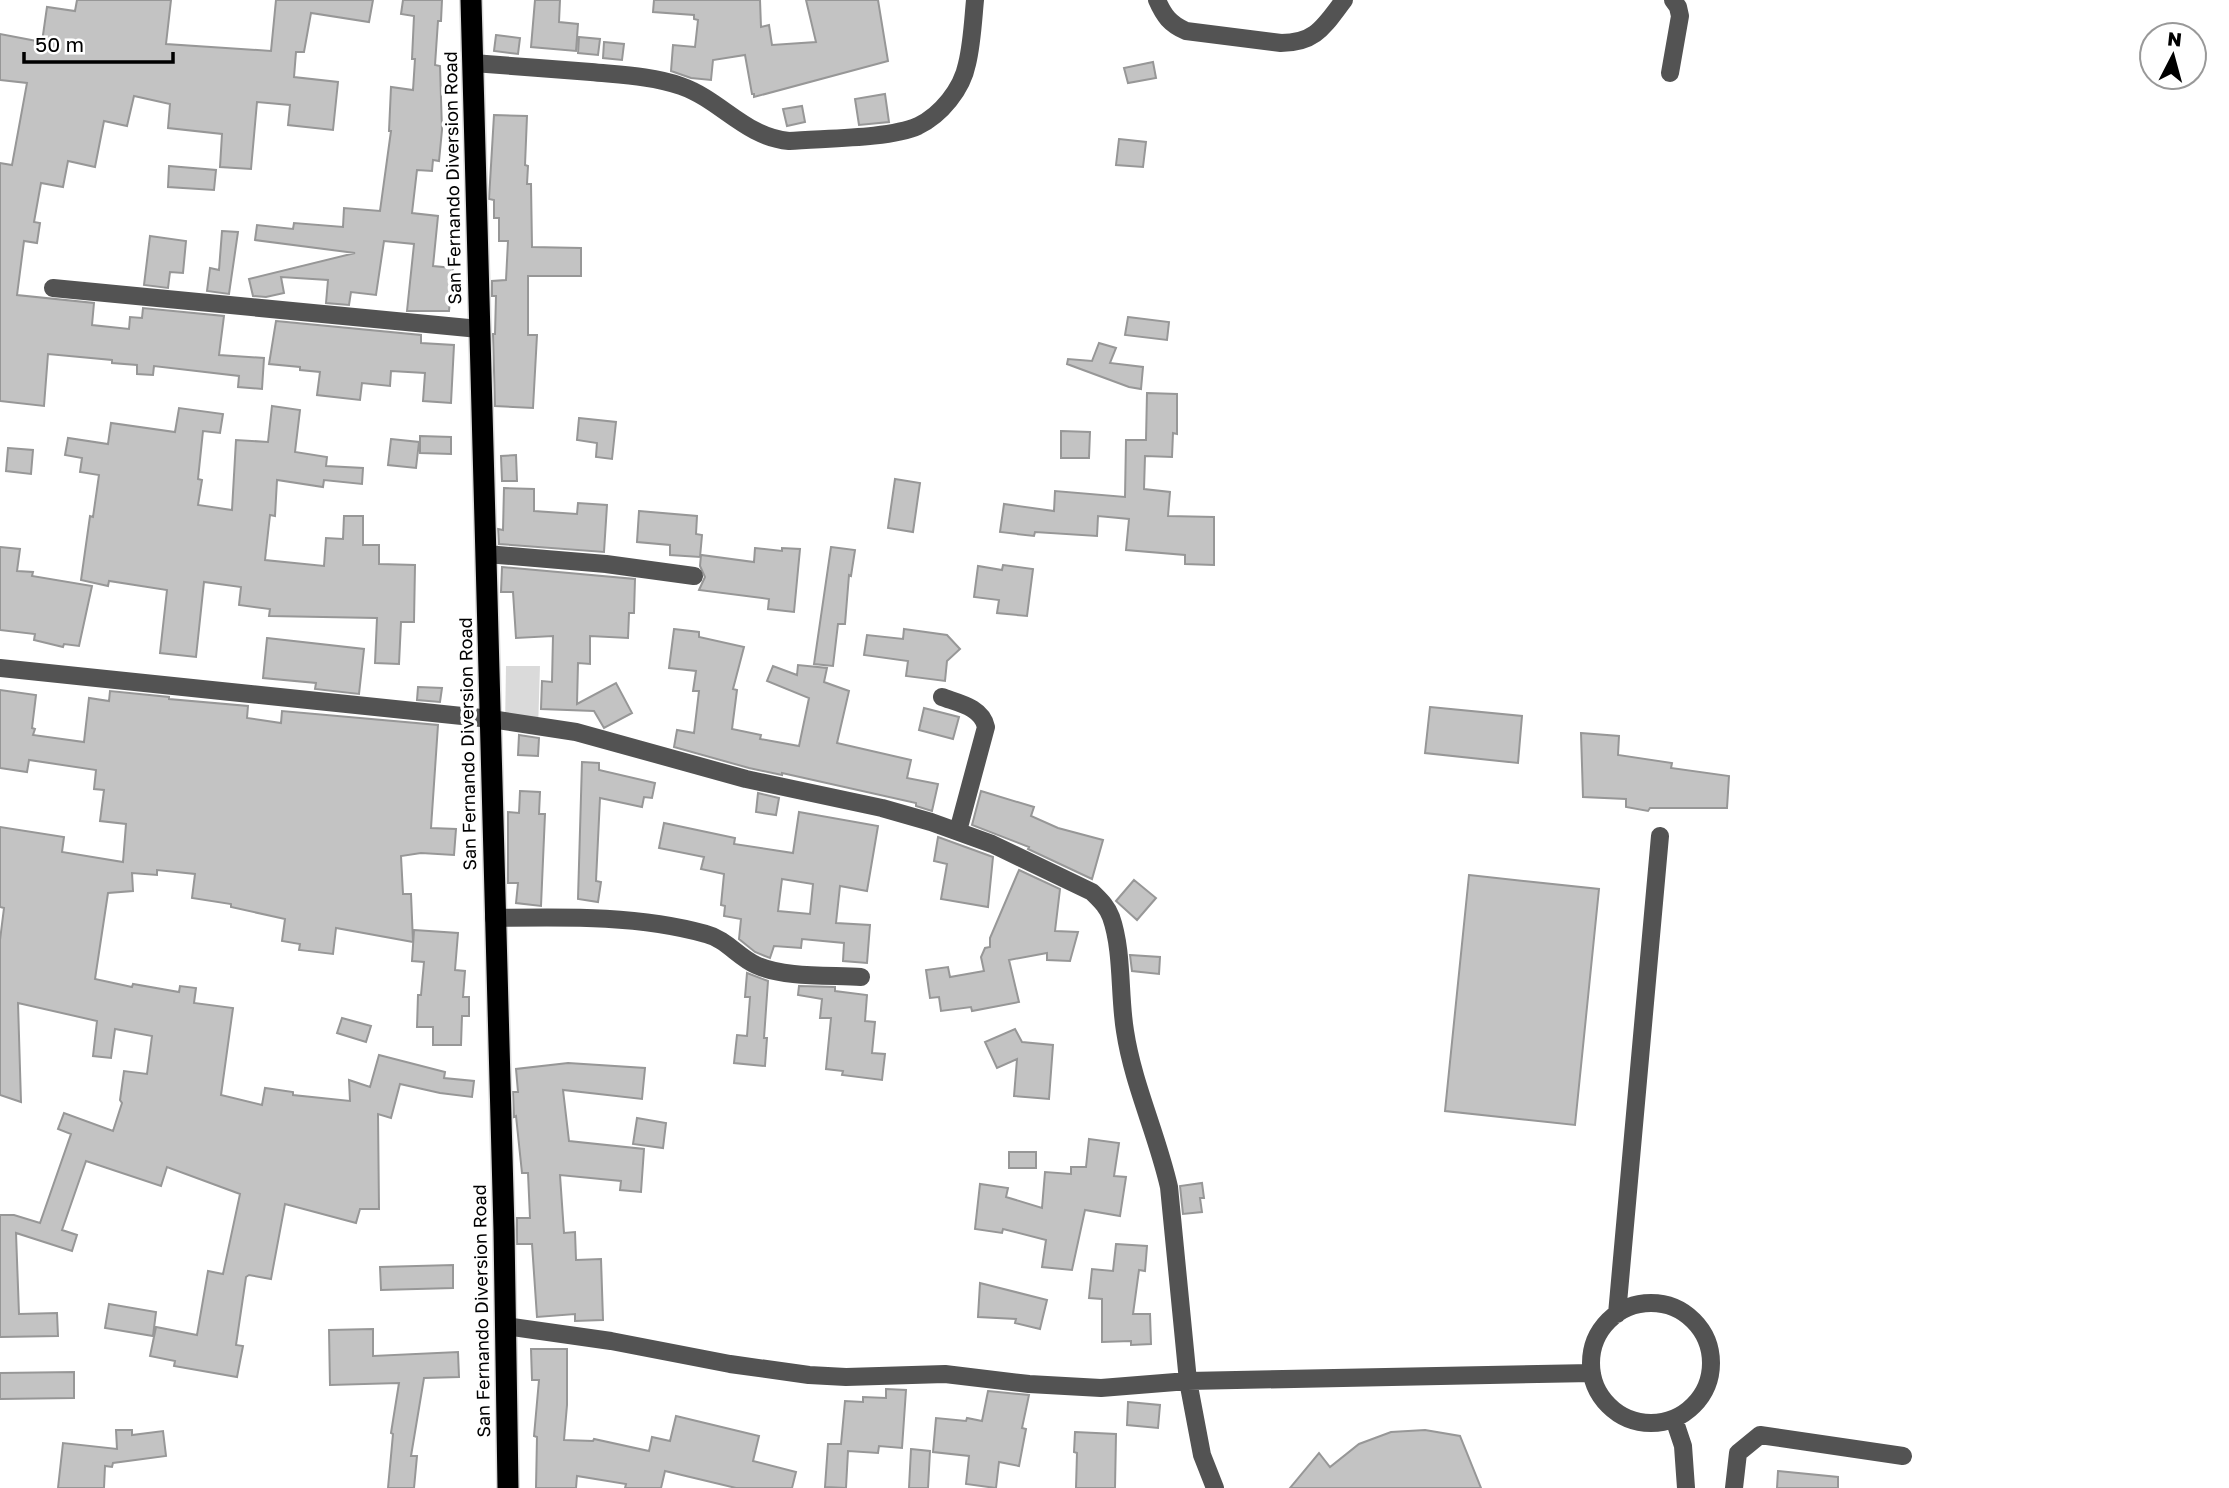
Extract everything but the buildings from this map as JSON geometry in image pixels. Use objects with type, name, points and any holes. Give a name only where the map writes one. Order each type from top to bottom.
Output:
[{"type":"highway","name":"San Fernando Diversion Road","points":[[471,0],[504,1230],[508,1488]]},
{"type":"street","points":[[473,63],[637,76],[664,81],[695,93],[759,135],[776,140],[892,133],[918,126],[939,112],[956,92],[967,66],[975,0]]},
{"type":"street","points":[[1157,0],[1164,15],[1174,26],[1186,31],[1296,43],[1308,40],[1322,29],[1344,0]]},
{"type":"street","points":[[1670,73],[1680,16],[1673,0]]},
{"type":"street","points":[[53,288],[479,329]]},
{"type":"street","points":[[486,554],[606,564],[694,576]]},
{"type":"street","points":[[0,668],[491,719],[576,732],[723,774],[882,808],[958,831],[1084,888],[1104,903],[1115,932],[1127,1043],[1169,1187],[1188,1381],[1202,1455],[1215,1488]]},
{"type":"street","points":[[942,696],[983,716],[986,727],[958,831]]},
{"type":"street","points":[[1617,1314],[1660,836]]},
{"type":"street","points":[[494,918],[562,917],[670,926],[718,938],[748,962],[771,970],[861,977]]},
{"type":"street","points":[[1642,1304],[1668,1306],[1681,1311],[1700,1329],[1711,1354],[1709,1380],[1696,1404],[1674,1419],[1647,1423],[1622,1416],[1602,1398],[1595,1386],[1591,1360],[1599,1334],[1617,1314],[1642,1304]]},
{"type":"street","points":[[505,1326],[611,1341],[730,1364],[846,1377],[946,1374],[1028,1384],[1101,1388],[1188,1381],[1592,1373]]},
{"type":"street","points":[[1674,1419],[1684,1446],[1686,1488]]},
{"type":"street","points":[[1734,1488],[1738,1453],[1760,1435],[1903,1456]]},
{"type":"shaded area","points":[[506,666],[540,666],[538,729],[505,728]]}]
